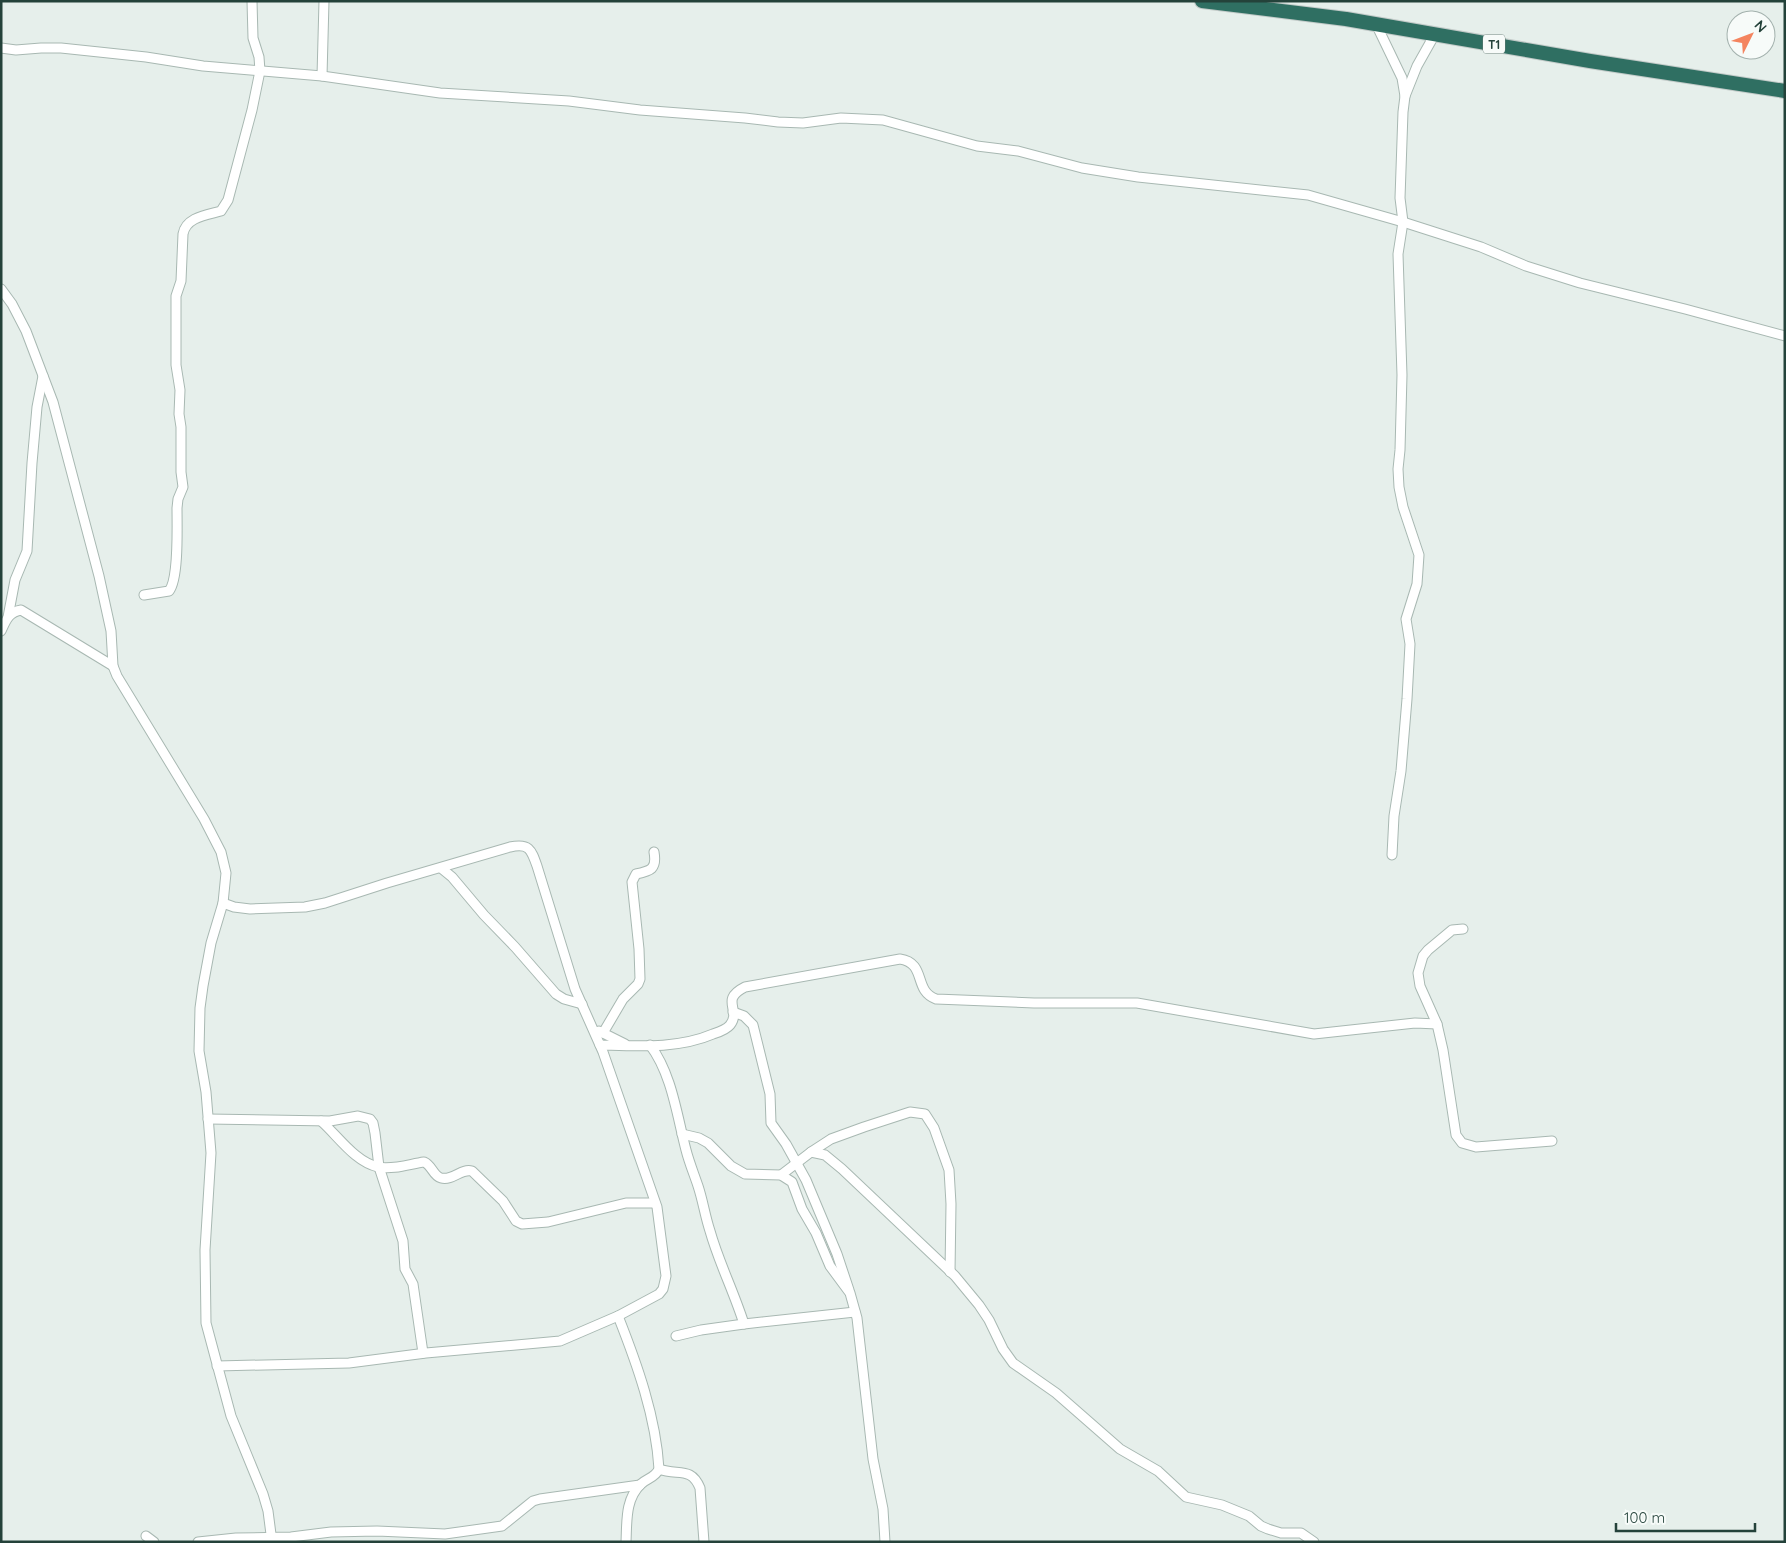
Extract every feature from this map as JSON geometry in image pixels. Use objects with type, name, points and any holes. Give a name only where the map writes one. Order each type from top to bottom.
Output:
[{"type":"highway","name":"T1","points":[[1202,1],[1376,24],[1590,61],[1785,91]]},
{"type":"street","points":[[144,595],[169,591],[172,587],[175,572],[176,508],[183,487],[179,414],[180,390],[176,365],[176,296],[181,281],[184,228],[198,218],[222,211],[226,206],[252,110],[260,72],[259,56],[253,38],[252,1]]},
{"type":"street","points":[[322,76],[324,1]]},
{"type":"street","points":[[1376,24],[1402,78],[1405,96]]},
{"type":"street","points":[[1392,856],[1394,816],[1401,771],[1408,689],[1410,644],[1406,619],[1417,584],[1419,568],[1419,555],[1399,487],[1398,470],[1402,375],[1398,254],[1403,222],[1400,198],[1403,112],[1405,96],[1417,66],[1436,34]]},
{"type":"street","points":[[1,48],[16,50],[41,48],[146,56],[203,66],[322,76],[440,92],[569,101],[640,110],[778,122],[802,123],[841,118],[883,120],[976,146],[1018,151],[1082,168],[1138,177],[1308,194],[1481,247],[1526,266],[1580,283],[1785,336]]},
{"type":"street","points":[[1,289],[12,304],[26,331],[53,402],[99,576],[111,631],[113,666],[117,676],[204,819],[221,852],[226,872],[224,903],[212,943],[200,1008],[199,1051],[211,1153],[205,1250],[206,1323],[231,1416],[263,1494],[268,1511],[272,1539]]},
{"type":"street","points":[[1,631],[8,617],[15,580],[27,551],[37,407],[43,376]]},
{"type":"street","points":[[8,617],[14,611],[21,610],[113,666]]},
{"type":"street","points":[[217,1366],[349,1362],[423,1353],[560,1341],[618,1316],[660,1294],[666,1276],[656,1203],[600,1045],[575,989],[538,866],[533,853],[528,847],[521,845],[510,847],[325,903],[305,907],[250,909],[224,903]]},
{"type":"street","points":[[603,1033],[623,998],[638,984],[640,979],[640,956],[632,882],[636,874],[646,872],[654,867],[656,862],[654,852]]},
{"type":"street","points":[[441,868],[452,877],[484,915],[516,947],[556,994],[564,999],[582,1004]]},
{"type":"street","points":[[1463,929],[1452,930],[1423,956],[1418,973],[1420,986],[1437,1024],[1443,1050],[1456,1135],[1462,1143],[1476,1147],[1552,1141]]},
{"type":"street","points":[[600,1045],[685,1044],[730,1026],[734,1019],[732,1000],[734,995],[745,987],[900,959],[908,960],[916,967],[926,994],[936,999],[1034,1003],[1137,1004],[1314,1034],[1415,1023],[1437,1024]]},
{"type":"street","points":[[733,1012],[744,1016],[753,1025],[770,1094],[771,1123],[792,1153],[795,1163],[806,1180],[840,1262],[850,1293],[862,1357],[873,1460],[883,1509],[885,1542]]},
{"type":"street","points":[[592,1027],[628,1045]]},
{"type":"street","points":[[650,1045],[661,1064],[674,1100],[710,1230],[744,1324]]},
{"type":"street","points":[[781,1175],[795,1163],[831,1139],[910,1112],[925,1114],[934,1128],[950,1170],[950,1272]]},
{"type":"street","points":[[208,1118],[330,1121],[358,1116],[370,1119],[374,1128],[378,1167],[403,1241],[405,1269],[413,1284],[423,1353]]},
{"type":"street","points":[[321,1121],[358,1157],[378,1167],[424,1162],[428,1163],[438,1177],[443,1178],[450,1178],[465,1170],[472,1171],[503,1201],[516,1220],[522,1224],[548,1222],[626,1203],[656,1203]]},
{"type":"street","points":[[682,1134],[708,1143],[731,1166],[745,1174],[781,1175],[792,1182],[802,1209],[816,1233],[830,1266],[850,1293]]},
{"type":"street","points":[[811,1152],[825,1156],[842,1169],[950,1272],[979,1305],[989,1320],[1003,1349],[1013,1363],[1056,1393],[1120,1448],[1158,1472],[1186,1497],[1222,1504],[1249,1516],[1260,1526],[1280,1534],[1301,1533],[1314,1542]]},
{"type":"street","points":[[676,1336],[701,1330],[744,1324],[855,1312]]},
{"type":"street","points":[[198,1542],[272,1539],[331,1532],[377,1531],[445,1534],[502,1526],[533,1501],[540,1499],[640,1485],[652,1478],[659,1469],[654,1430],[646,1397],[618,1316]]},
{"type":"street","points":[[659,1469],[670,1472],[685,1472],[697,1480],[700,1488],[704,1542]]},
{"type":"street","points":[[626,1542],[627,1515],[631,1498],[640,1485]]},
{"type":"street","points":[[146,1536],[154,1542]]}]
